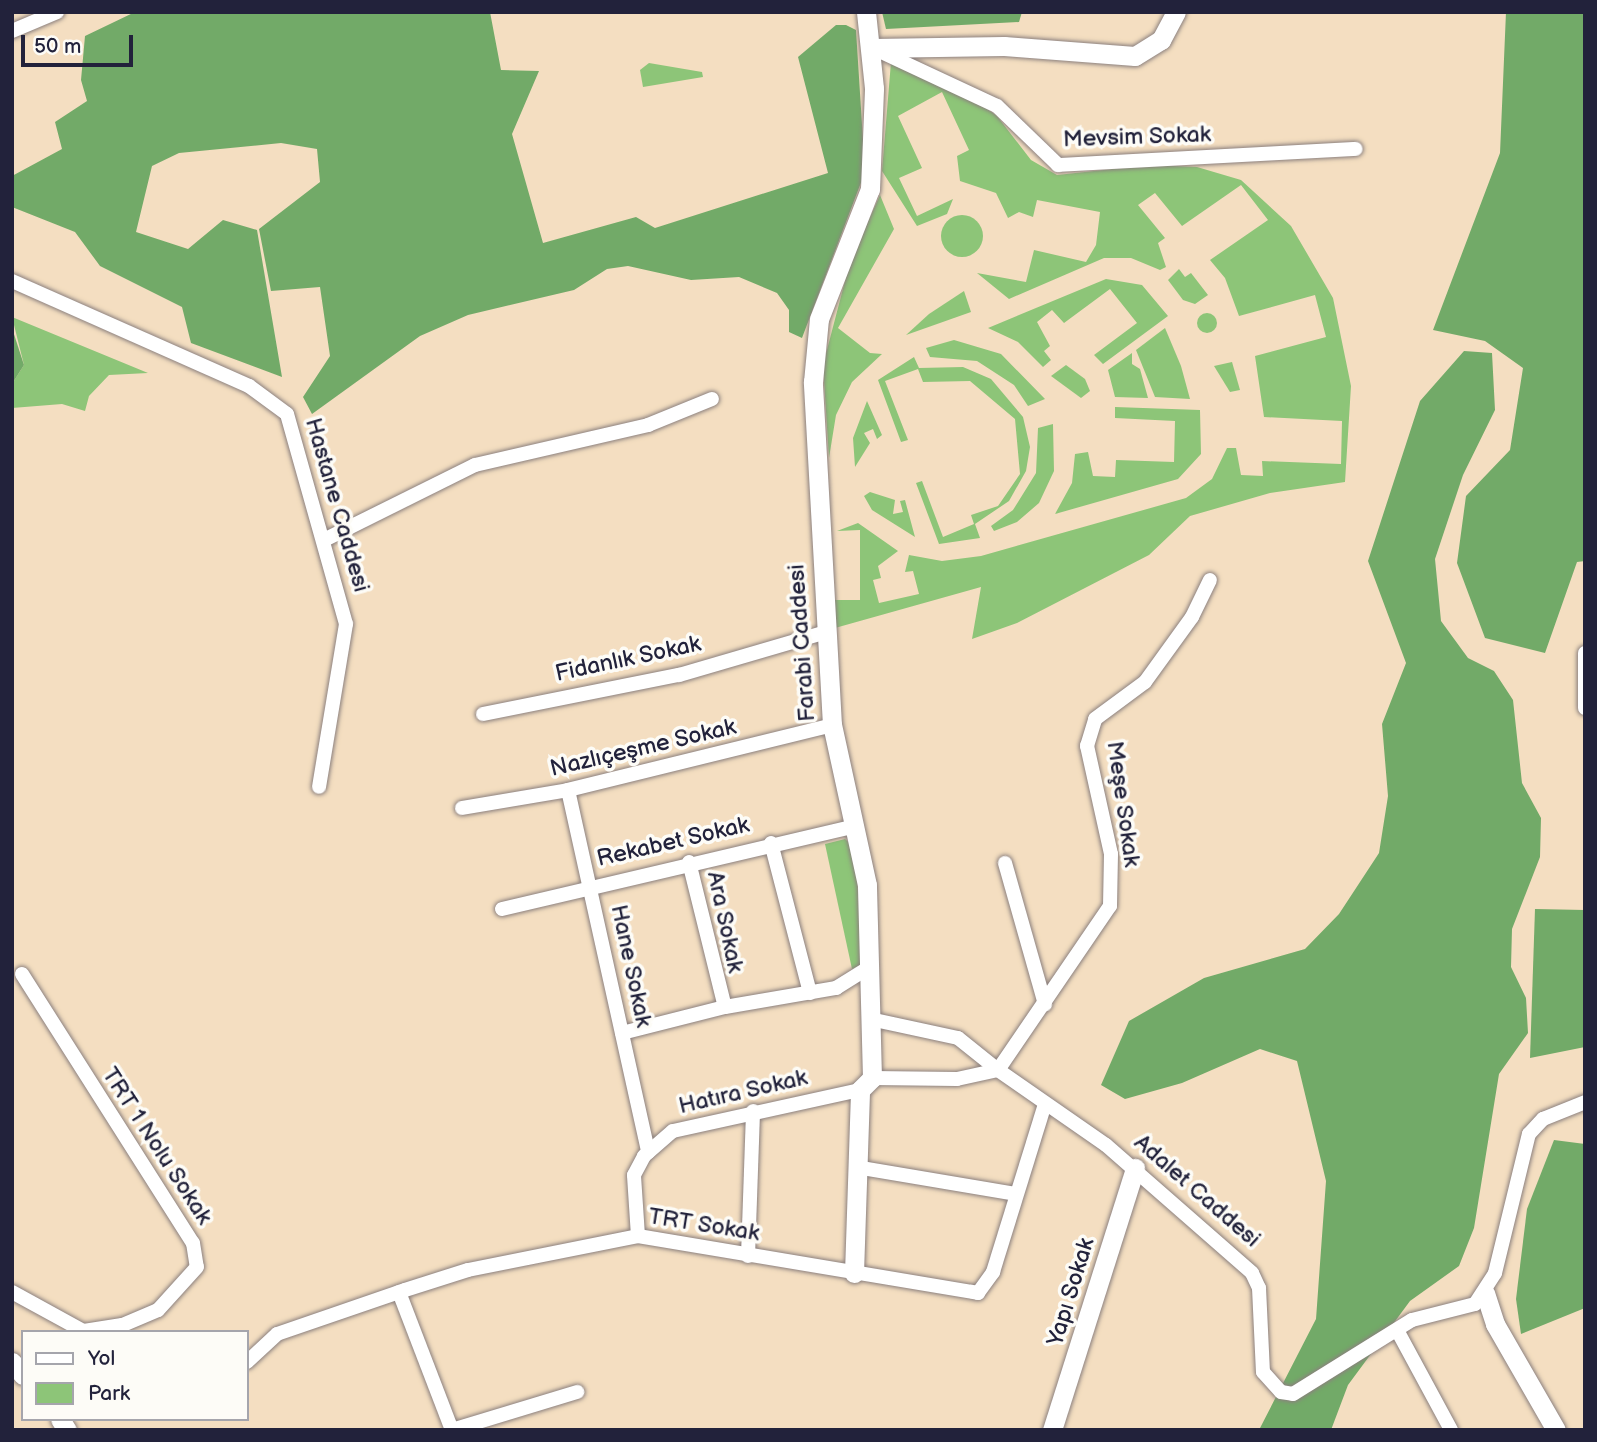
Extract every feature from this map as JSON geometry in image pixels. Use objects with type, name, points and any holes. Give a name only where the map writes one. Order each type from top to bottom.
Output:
[{"type":"street","points":[[12,31],[57,12]]},
{"type":"street","name":"Farabi Caddesi","points":[[854,1273],[870,1019],[867,885],[832,725],[823,633],[814,345],[830,287],[870,189],[872,48],[866,12]]},
{"type":"street","points":[[872,48],[1004,46],[1135,56],[1161,40],[1176,12]]},
{"type":"street","name":"Mevsim Sokak","points":[[872,48],[997,106],[1058,165],[1356,149]]},
{"type":"street","name":"Hastane Caddesi","points":[[12,281],[281,405],[298,436],[346,624],[319,787]]},
{"type":"street","points":[[326,539],[475,466],[648,425],[712,399]]},
{"type":"street","name":"Meşe Sokak","points":[[998,1070],[1110,906],[1111,854],[1087,746],[1095,719],[1145,682],[1192,617],[1210,580]]},
{"type":"street","name":"Fidanlık Sokak","points":[[483,714],[679,675],[823,633]]},
{"type":"street","points":[[1585,653],[1585,708]]},
{"type":"street","name":"Nazlıçeşme Sokak","points":[[462,808],[568,789],[832,725]]},
{"type":"street","name":"Hane Sokak","points":[[568,789],[648,1152]]},
{"type":"street","name":"Rekabet Sokak","points":[[502,909],[590,885],[856,826]]},
{"type":"street","points":[[771,843],[810,993]]},
{"type":"street","name":"Ara Sokak","points":[[689,862],[725,1007],[836,988],[869,967]]},
{"type":"street","points":[[1005,863],[1045,1004]]},
{"type":"street","name":"TRT 1 Nolu Sokak","points":[[22,974],[193,1242],[197,1267],[158,1310],[122,1325],[91,1330]]},
{"type":"street","points":[[622,1032],[725,1007]]},
{"type":"street","points":[[870,1019],[958,1038],[998,1070]]},
{"type":"street","points":[[866,1084],[957,1079],[998,1070]]},
{"type":"street","name":"Adalet Caddesi","points":[[998,1070],[1044,1107],[1135,1168],[1252,1273],[1259,1288],[1263,1372],[1281,1392],[1311,1387],[1397,1330],[1475,1304],[1486,1293]]},
{"type":"street","name":"Hatıra Sokak","points":[[638,1236],[634,1175],[648,1152],[673,1130],[866,1084]]},
{"type":"street","points":[[1556,1430],[1496,1324],[1486,1293],[1529,1134],[1544,1119],[1585,1102]]},
{"type":"street","name":"TRT Sokak","points":[[248,1361],[277,1334],[468,1270],[638,1236],[978,1293],[993,1272],[1044,1107]]},
{"type":"street","points":[[748,1256],[753,1111]]},
{"type":"street","points":[[862,1168],[1016,1194]]},
{"type":"street","name":"Yapı Sokak","points":[[1052,1430],[1135,1168]]},
{"type":"street","points":[[12,1292],[83,1330]]},
{"type":"street","points":[[400,1292],[452,1430],[577,1392]]},
{"type":"street","points":[[1397,1330],[1451,1430]]},
{"type":"green space","points":[[135,12],[490,12],[501,70],[539,71],[512,134],[543,243],[636,217],[655,228],[828,173],[798,57],[836,25],[846,25],[856,30],[865,172],[802,338],[789,332],[789,310],[777,293],[739,277],[691,280],[628,266],[607,269],[574,290],[468,315],[420,336],[312,414],[303,397],[330,356],[320,287],[271,291],[259,229],[320,182],[317,149],[281,143],[179,153],[152,166],[136,232],[188,249],[223,220],[257,230],[282,377],[191,343],[182,307],[100,266],[75,232],[12,207],[12,176],[62,149],[55,122],[87,101],[81,80],[85,36]]},
{"type":"green space","points":[[882,12],[1022,12],[1019,22],[886,29]]},
{"type":"green space","points":[[1506,12],[1585,12],[1585,561],[1577,562],[1545,653],[1485,638],[1457,563],[1466,496],[1510,450],[1523,368],[1485,341],[1433,330],[1500,153]]},
{"type":"green space","points":[[891,62],[973,99],[997,116],[1031,160],[1057,175],[1150,165],[1197,167],[1241,180],[1291,226],[1333,298],[1351,386],[1345,482],[1270,493],[1190,516],[1149,555],[1017,623],[972,639],[981,587],[835,628],[832,600],[860,600],[860,530],[837,531],[858,523],[898,551],[878,566],[881,578],[873,580],[879,603],[919,594],[913,571],[905,572],[909,555],[942,561],[981,556],[1186,498],[1212,479],[1227,448],[1236,448],[1241,475],[1263,476],[1262,461],[1341,464],[1342,421],[1264,417],[1255,356],[1326,337],[1315,295],[1239,316],[1225,278],[1210,260],[1268,220],[1241,185],[1182,226],[1155,193],[1138,205],[1165,238],[1158,243],[1166,267],[1160,270],[1131,258],[1104,258],[1009,299],[977,273],[1026,282],[1034,250],[1086,262],[1096,245],[1100,212],[1037,200],[1033,217],[1019,212],[1008,218],[996,193],[960,181],[957,156],[969,150],[942,92],[898,116],[922,168],[899,178],[917,216],[953,199],[947,214],[917,226],[882,171]]},
{"type":"green space","points":[[649,63],[702,72],[703,77],[643,87],[640,70]]},
{"type":"green space","points":[[880,195],[894,229],[838,328],[870,353],[882,354],[852,382],[836,415],[829,458],[823,365],[850,262]]},
{"type":"green space","points":[[962,215],[977,221],[983,236],[977,251],[962,257],[947,251],[941,236],[947,221]]},
{"type":"green space","points":[[1179,269],[1185,277],[1191,273],[1208,295],[1195,304],[1183,300],[1168,280]]},
{"type":"green space","points":[[1106,279],[1142,285],[1168,316],[1103,364],[1094,355],[1137,323],[1110,289],[1064,323],[1052,310],[1037,322],[1050,346],[1044,351],[1051,360],[1043,367],[1018,342],[988,328]]},
{"type":"green space","points":[[964,291],[971,312],[906,335],[929,314]]},
{"type":"green space","points":[[1203,313],[1211,313],[1217,323],[1211,333],[1203,333],[1197,327],[1197,319]]},
{"type":"green space","points":[[12,317],[148,373],[109,375],[89,396],[85,411],[62,404],[12,408],[12,384],[24,365]]},
{"type":"green space","points":[[12,328],[24,365],[12,384]]},
{"type":"green space","points":[[1165,328],[1181,366],[1190,399],[1155,397],[1136,350]]},
{"type":"green space","points":[[954,340],[1001,354],[1045,399],[1028,406],[1014,385],[977,361],[930,357],[926,348]]},
{"type":"green space","points":[[1464,351],[1492,353],[1495,410],[1463,475],[1435,559],[1441,621],[1468,658],[1494,671],[1513,700],[1522,783],[1541,818],[1540,857],[1512,929],[1511,967],[1526,998],[1528,1033],[1499,1074],[1474,1228],[1459,1266],[1410,1301],[1348,1385],[1331,1430],[1259,1430],[1316,1319],[1326,1181],[1297,1061],[1260,1049],[1182,1083],[1125,1099],[1101,1085],[1129,1021],[1204,978],[1305,949],[1339,914],[1379,853],[1388,796],[1382,724],[1406,663],[1368,561],[1420,401]]},
{"type":"green space","points":[[1132,353],[1132,364],[1140,369],[1148,398],[1115,397],[1108,370]]},
{"type":"green space","points":[[914,357],[919,368],[963,367],[991,379],[1023,417],[1030,447],[1026,471],[1009,501],[975,524],[980,538],[939,544],[916,483],[922,481],[943,537],[974,524],[971,515],[998,506],[1020,474],[1015,419],[970,381],[923,382],[918,369],[885,381],[908,440],[901,442],[878,380]]},
{"type":"green space","points":[[1232,362],[1240,390],[1230,392],[1214,366]]},
{"type":"green space","points":[[1066,365],[1085,379],[1090,391],[1081,398],[1051,376]]},
{"type":"green space","points":[[867,401],[882,435],[877,439],[873,429],[864,433],[870,443],[855,467],[853,438]]},
{"type":"green space","points":[[1115,407],[1200,410],[1201,454],[1178,479],[1055,514],[1072,483],[1075,454],[1088,452],[1093,476],[1115,477],[1116,460],[1174,462],[1175,421],[1115,418]]},
{"type":"green space","points":[[1053,424],[1054,471],[1039,503],[1017,522],[994,531],[991,526],[1013,510],[1036,473],[1038,428]]},
{"type":"green space","points":[[870,492],[895,500],[893,514],[903,512],[900,501],[905,500],[915,537],[872,510],[864,496]]},
{"type":"green space","points":[[845,839],[855,848],[863,964],[852,969],[825,844]]},
{"type":"green space","points":[[1535,909],[1585,910],[1585,1047],[1530,1058]]},
{"type":"green space","points":[[1554,1140],[1585,1144],[1585,1308],[1521,1334],[1516,1299],[1527,1209]]}]
